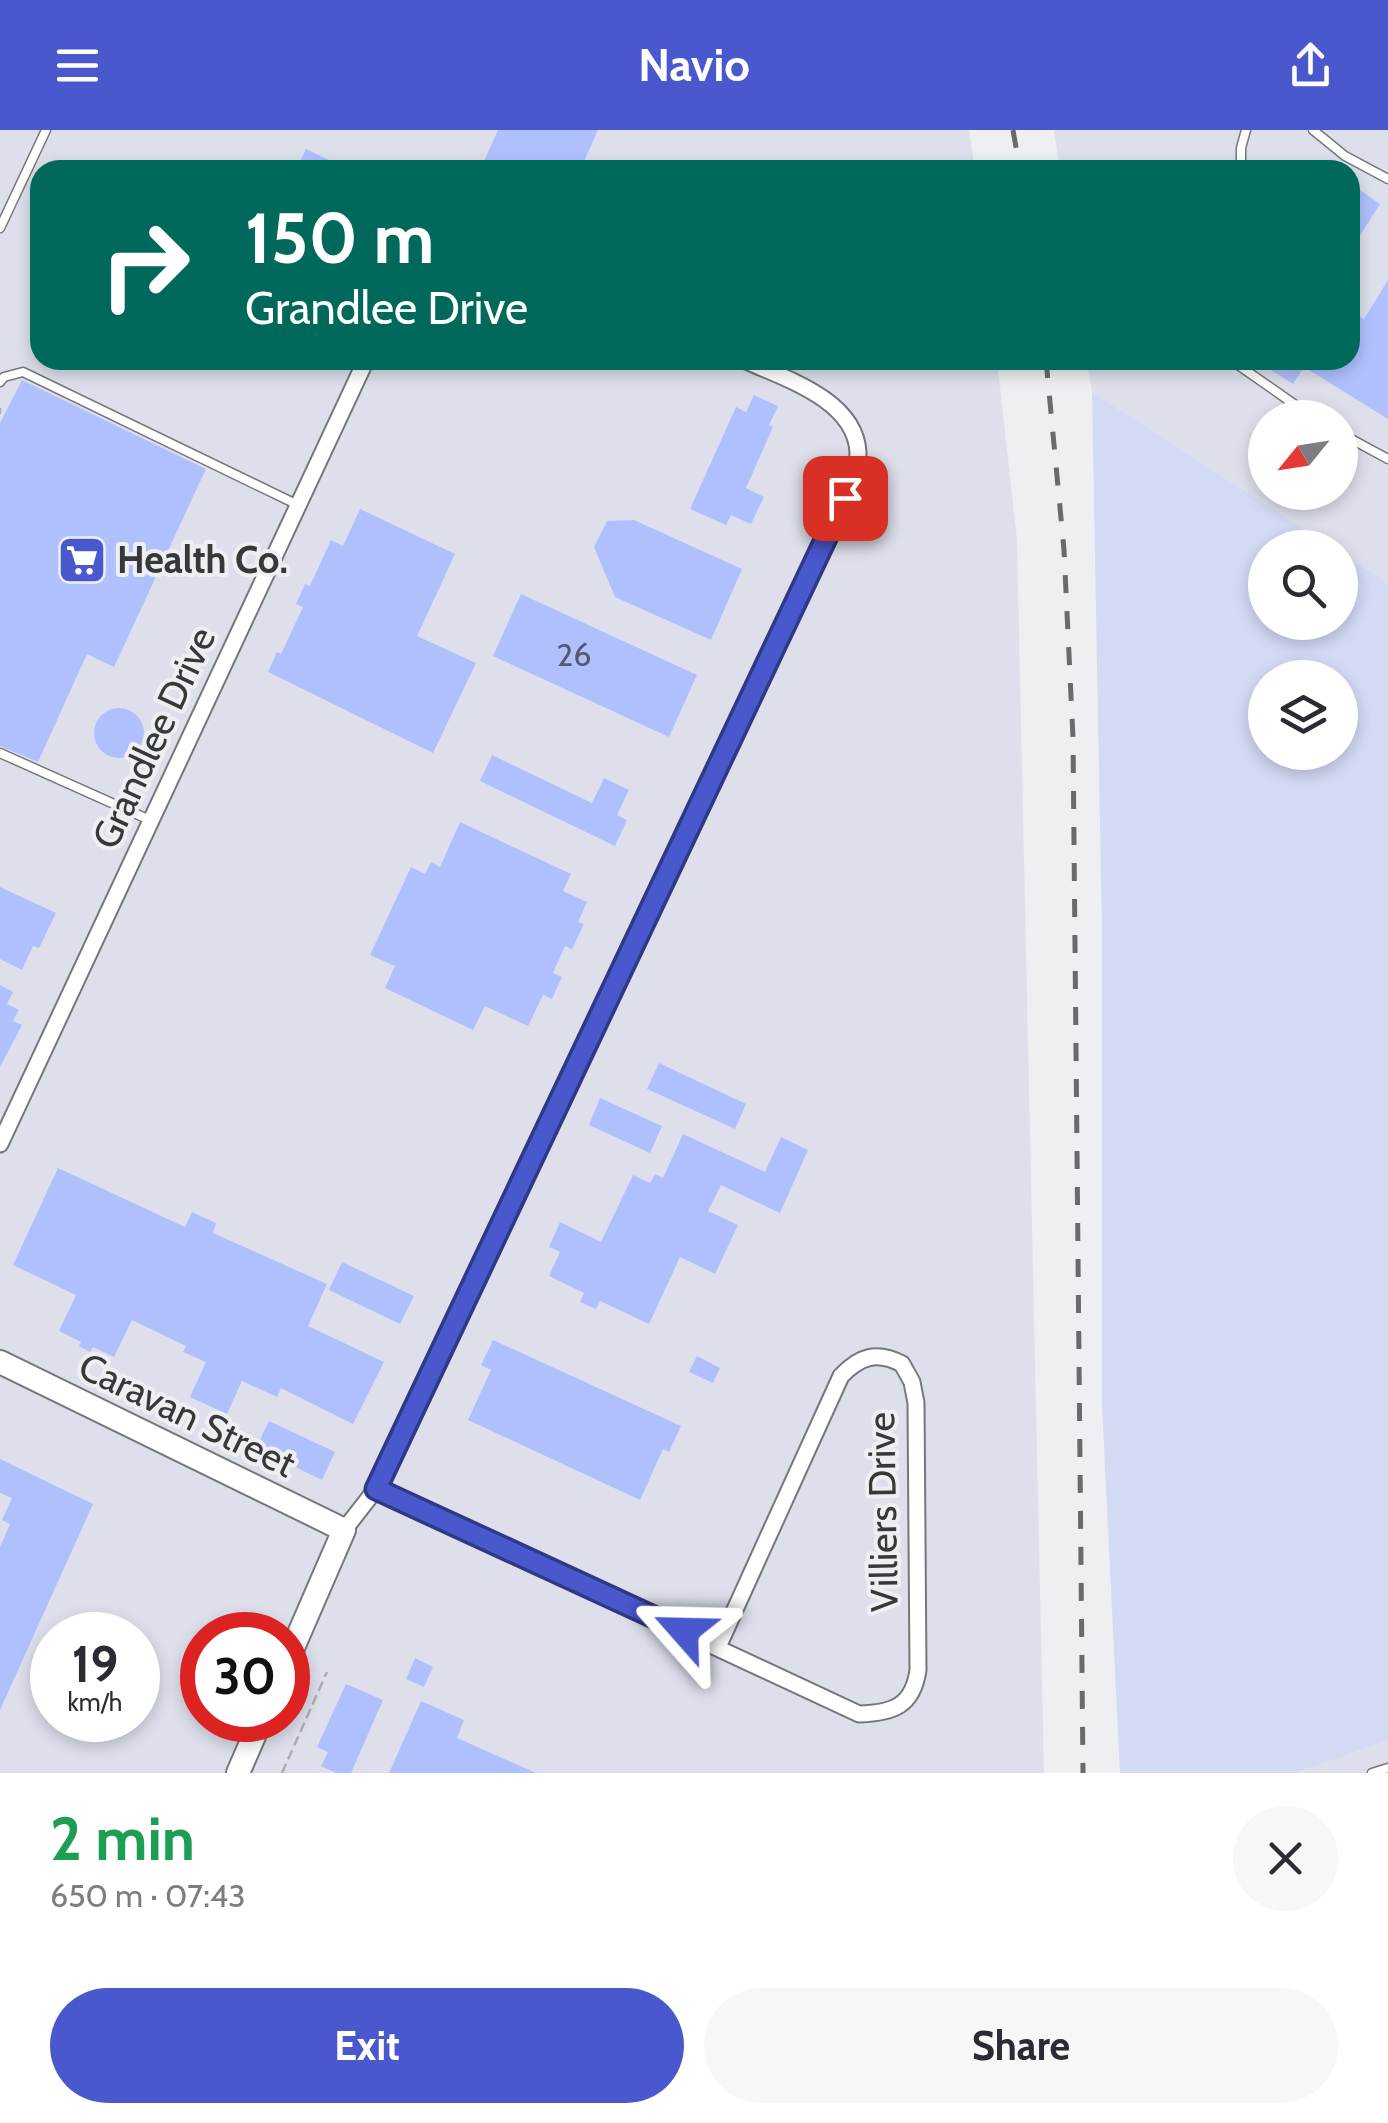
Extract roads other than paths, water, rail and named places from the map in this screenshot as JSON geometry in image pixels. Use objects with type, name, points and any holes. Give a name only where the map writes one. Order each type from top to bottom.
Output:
[{"type":"street","name":"Grandlee Drive","points":[[0,1144],[361,370]]},
{"type":"street","points":[[308,1612],[344,1530],[376,1489],[856,469],[858,450],[853,432],[839,413],[824,399],[765,370]]},
{"type":"street","name":"Villiers Drive","points":[[376,1489],[860,1714],[886,1714],[904,1702],[915,1688],[916,1403],[912,1382],[902,1364],[873,1355],[856,1360],[842,1376],[718,1647]]},
{"type":"street","name":"Caravan Street","points":[[0,1362],[344,1530]]},
{"type":"street","points":[[238,1773],[251,1742]]},
{"type":"lane","points":[[32,160],[46,130]]},
{"type":"lane","points":[[1241,160],[1246,130]]},
{"type":"lane","points":[[1313,130],[1352,160]]},
{"type":"lane","points":[[0,228],[30,164]]},
{"type":"lane","points":[[1360,164],[1388,179]]},
{"type":"lane","points":[[1245,370],[1288,400]]},
{"type":"lane","points":[[0,382],[23,372],[298,505]]},
{"type":"lane","points":[[1358,443],[1388,459]]},
{"type":"lane","points":[[0,753],[152,821]]},
{"type":"lane","points":[[1372,1773],[1388,1768]]},
{"type":"railway","points":[[1013,130],[1018,160]]},
{"type":"railway","points":[[1047,370],[1064,550],[1073,738],[1083,1773]]},
{"type":"place","name":"Health Co.","points":[[82,560]]}]
